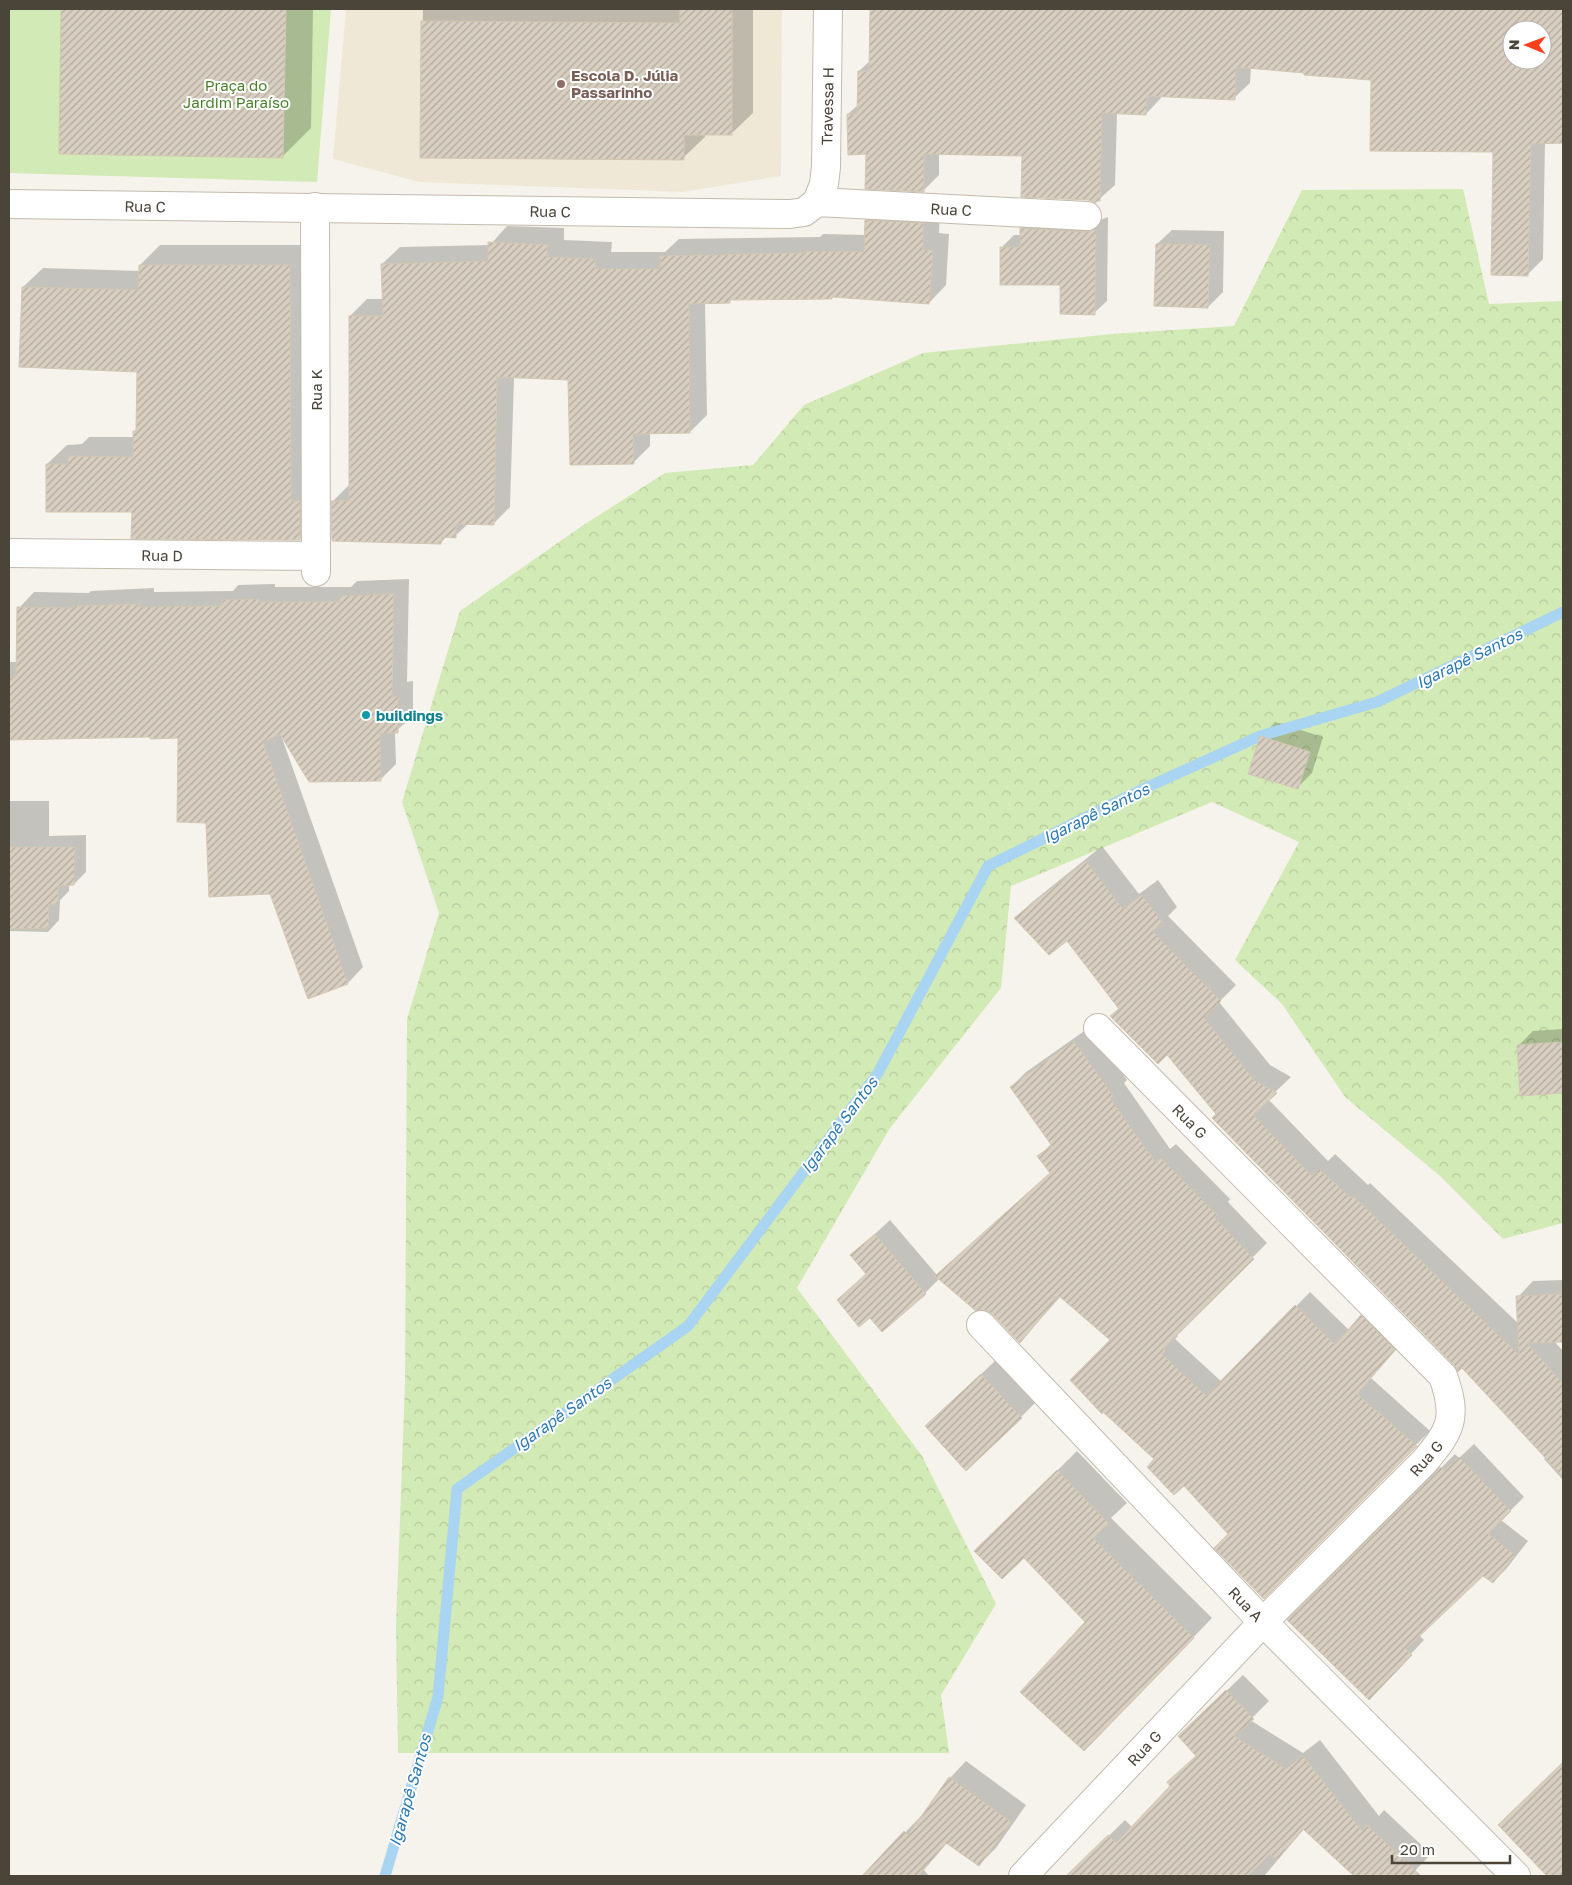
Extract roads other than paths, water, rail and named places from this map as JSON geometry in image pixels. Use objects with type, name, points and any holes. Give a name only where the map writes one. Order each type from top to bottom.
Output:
[{"type":"street","name":"Travessa H","points":[[817,202],[824,184],[826,167],[828,9]]},
{"type":"street","name":"Rua C","points":[[9,204],[790,214],[804,212],[817,202],[1087,216]]},
{"type":"street","name":"Rua K","points":[[315,207],[316,564]]},
{"type":"street","name":"Rua D","points":[[9,553],[316,564]]},
{"type":"street","name":"Rua G","points":[[1023,1876],[1263,1622],[1424,1462],[1444,1438],[1451,1414],[1450,1396],[1443,1376],[1098,1028]]},
{"type":"street","name":"Rua A","points":[[981,1325],[1263,1622],[1506,1873]]},
{"type":"waterway","name":"Igarapê Santos","points":[[385,1876],[438,1697],[457,1489],[688,1326],[878,1073],[988,866],[1141,790],[1260,736],[1377,702],[1563,612]]},
{"type":"place","name":"Escola D. Júlia Passarinho","points":[[561,84]]},
{"type":"place","name":"buildings","points":[[366,715]]},
{"type":"park label","name":"Praça do Jardim Paraíso","points":[[236,94]]}]
